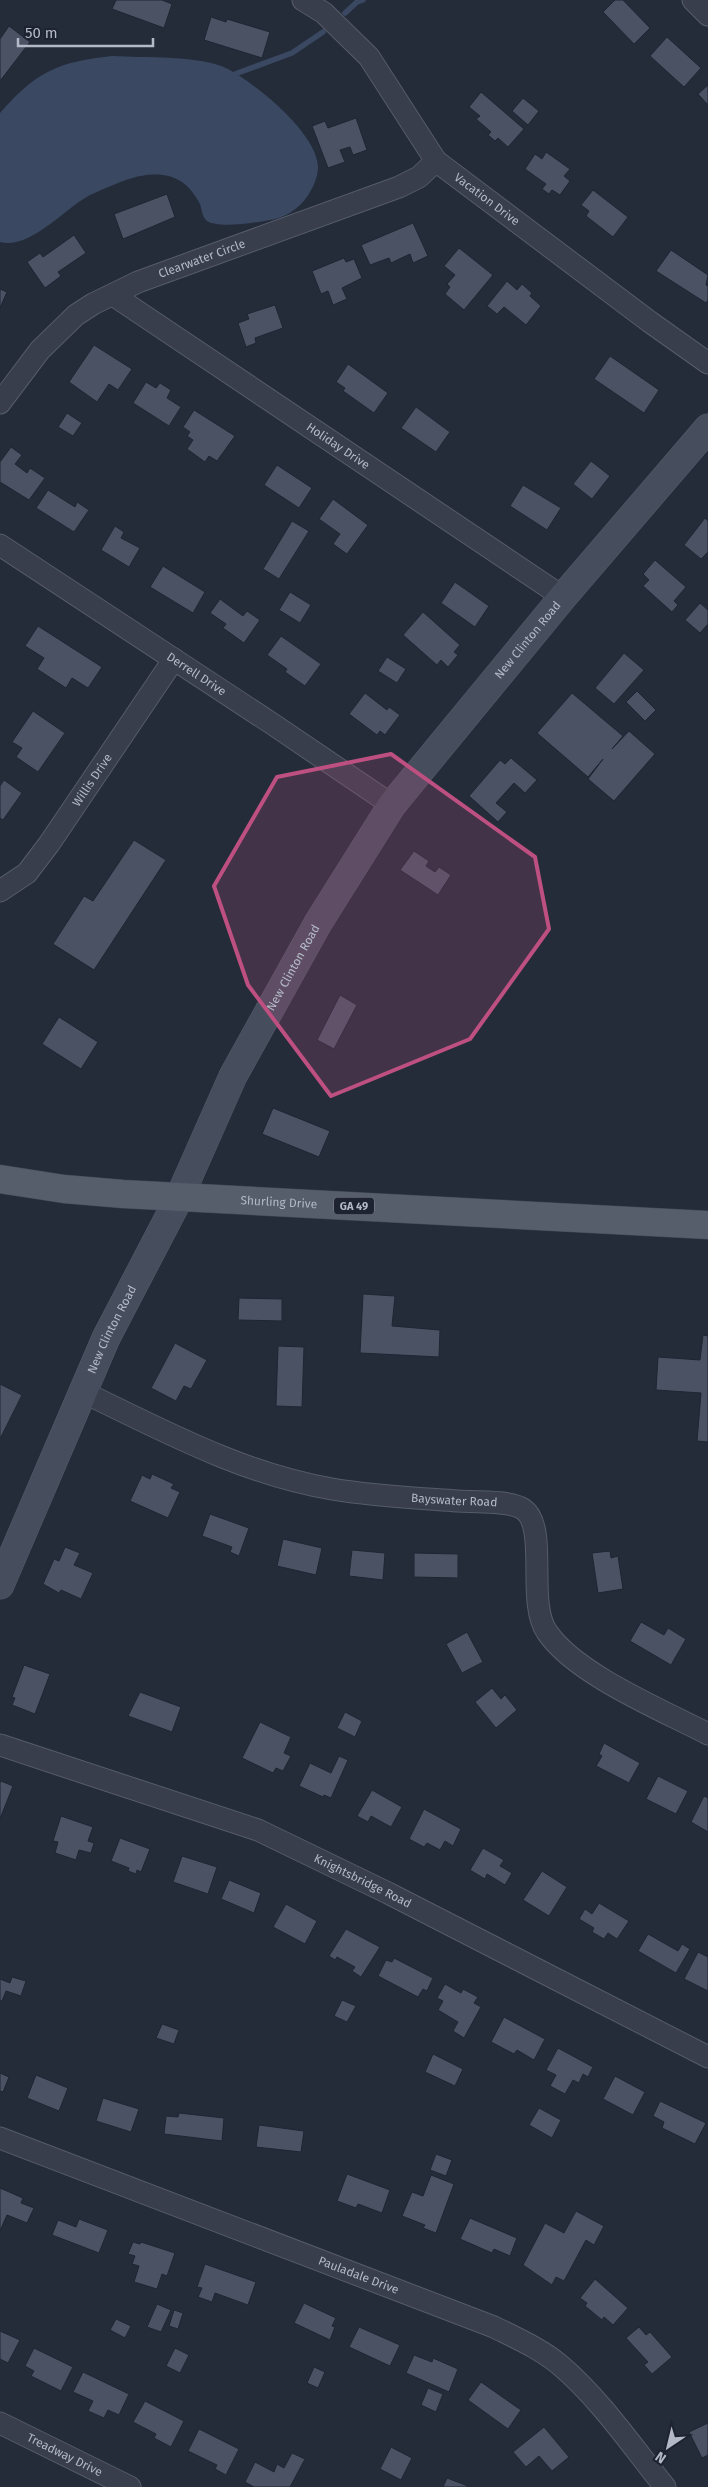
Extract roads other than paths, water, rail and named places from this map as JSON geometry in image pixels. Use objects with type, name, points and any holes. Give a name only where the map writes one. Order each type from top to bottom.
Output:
[{"type":"main road","name":"Shurling Drive","points":[[0,1179],[64,1189],[179,1198],[708,1224]]},
{"type":"street","name":"Vacation Drive","points":[[303,0],[324,13],[368,57],[436,161],[650,322],[708,363]]},
{"type":"street","points":[[694,0],[708,15]]},
{"type":"street","name":"Clearwater Circle","points":[[0,403],[25,368],[61,328],[76,315],[138,282],[399,187],[419,177],[436,161]]},
{"type":"street","name":"Holiday Drive","points":[[113,295],[563,597]]},
{"type":"street","name":"New Clinton Road","points":[[0,1585],[110,1330],[179,1198],[233,1076],[318,923],[392,805],[563,597],[708,428]]},
{"type":"street","name":"Derrell Drive","points":[[0,545],[392,805]]},
{"type":"street","name":"Willis Drive","points":[[0,891],[27,873],[49,844],[174,659]]},
{"type":"street","name":"Bayswater Road","points":[[83,1392],[208,1453],[266,1473],[331,1489],[394,1497],[505,1504],[523,1509],[534,1523],[537,1608],[545,1630],[561,1650],[599,1677],[708,1734]]},
{"type":"street","name":"Knightsbridge Road","points":[[0,1745],[266,1834],[388,1892],[708,2057]]},
{"type":"street","name":"Pauladale Drive","points":[[0,2138],[494,2327],[524,2342],[560,2365],[596,2402],[665,2487]]},
{"type":"street","name":"Treadway Drive","points":[[0,2423],[130,2487]]},
{"type":"water","points":[[112,56],[203,61],[228,69],[254,86],[296,125],[307,139],[315,154],[318,167],[317,174],[307,197],[295,209],[280,218],[230,225],[213,223],[205,219],[195,195],[183,183],[169,176],[141,176],[113,185],[85,198],[33,235],[11,243],[0,242],[0,113],[25,88],[49,71],[76,62]]},
{"type":"waterway","points":[[345,13],[357,2],[363,0]]},
{"type":"waterway","points":[[235,74],[292,53],[323,32]]}]
